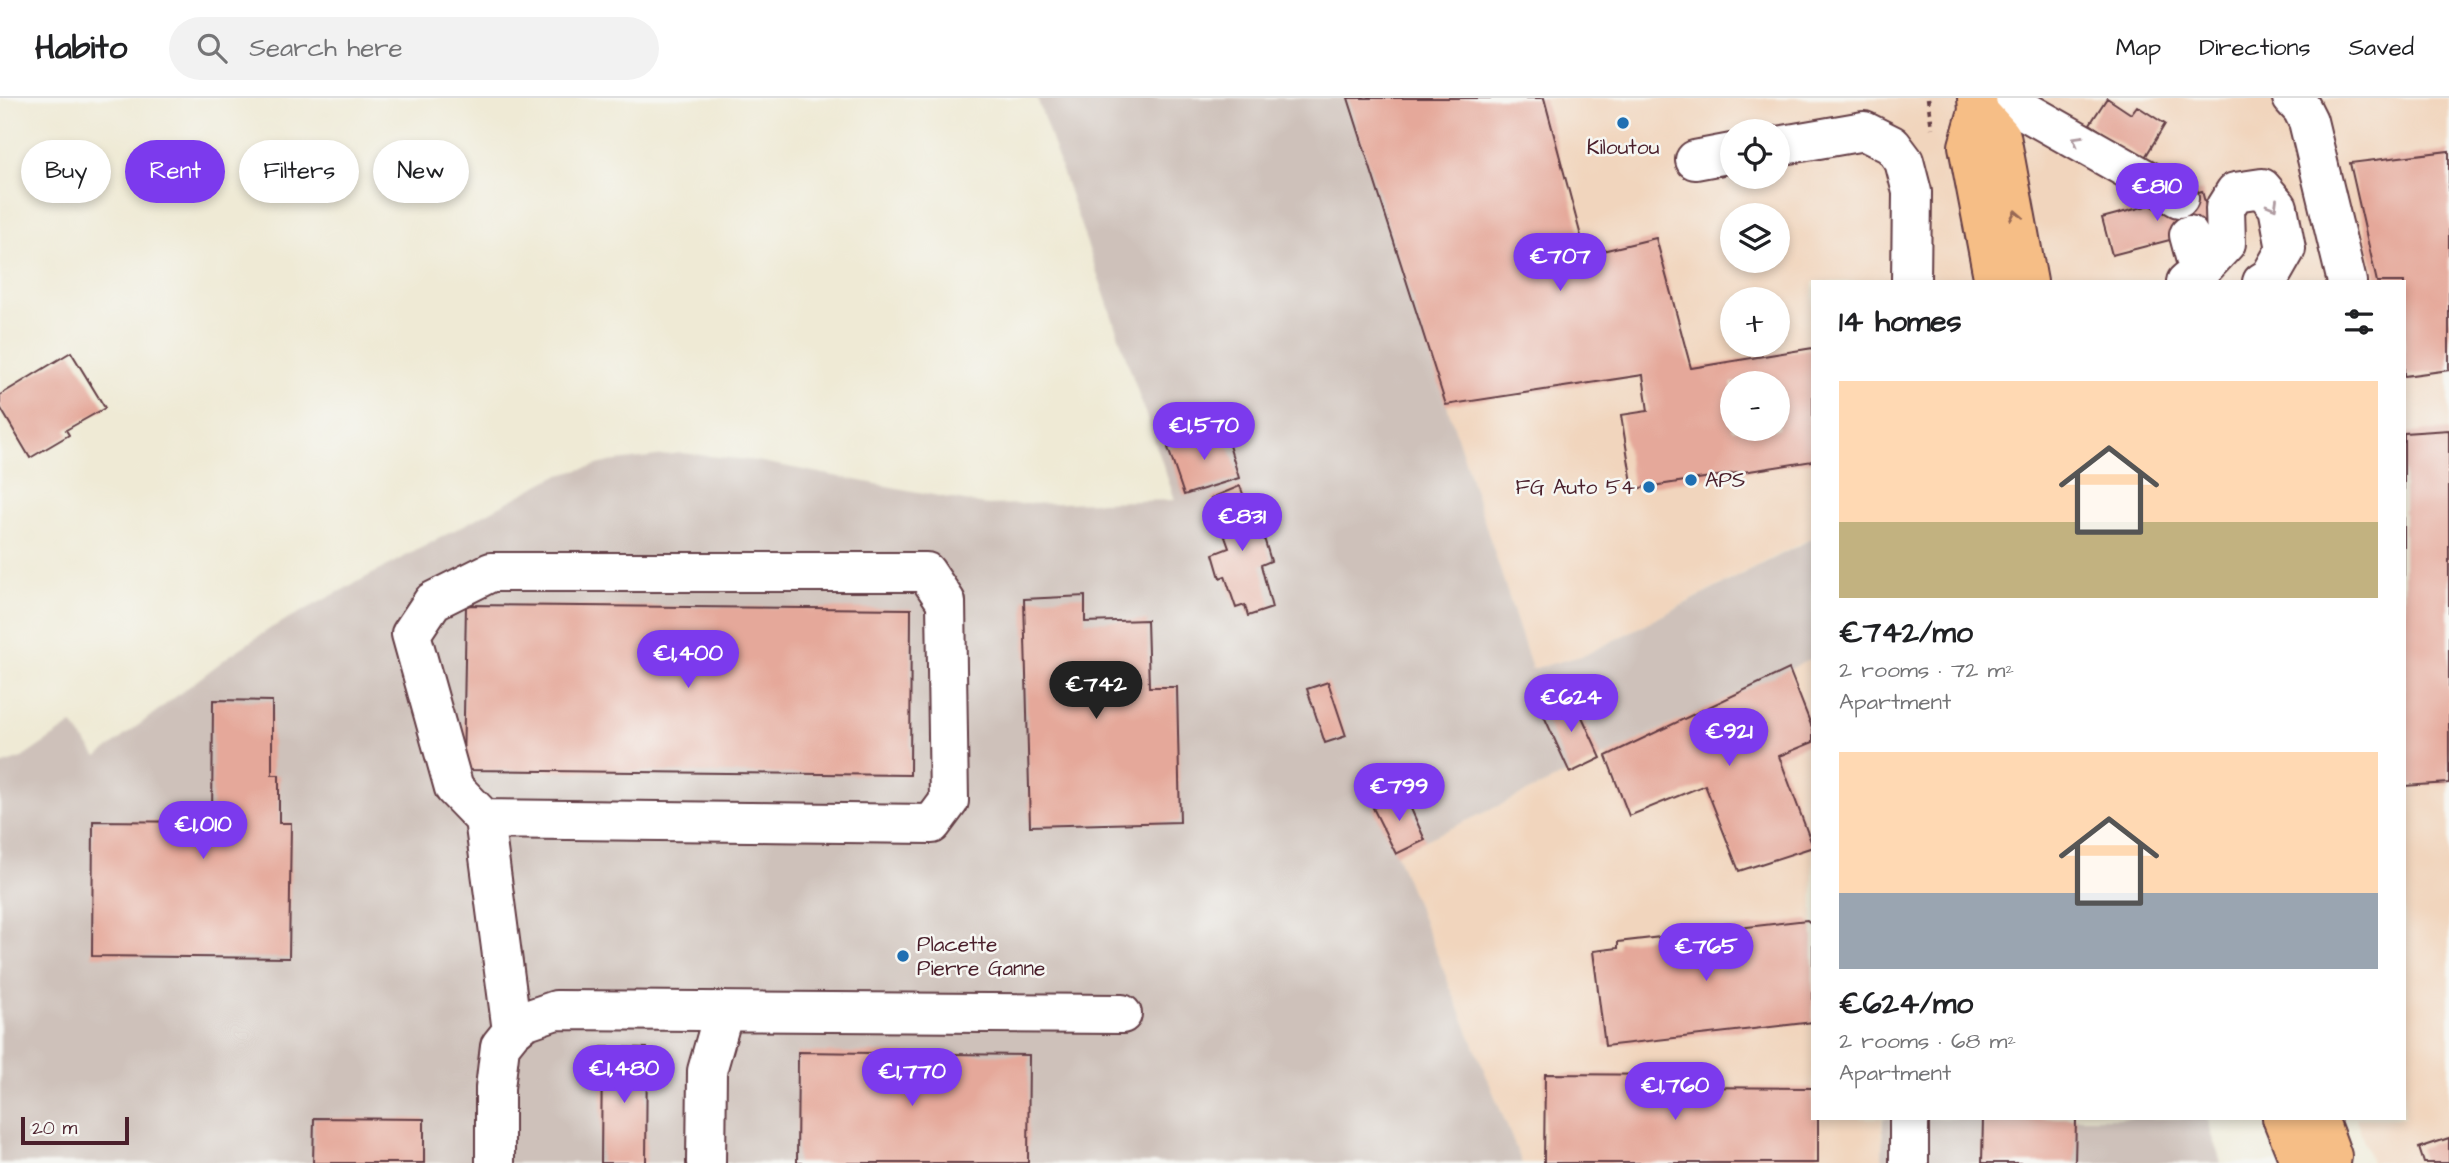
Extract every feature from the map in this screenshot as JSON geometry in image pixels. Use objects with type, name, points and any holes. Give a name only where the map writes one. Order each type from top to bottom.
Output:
[{"type":"main road","points":[[1985,102],[1968,146],[1994,280]]},
{"type":"main road","points":[[1985,102],[2001,136],[2028,280]]},
{"type":"main road","points":[[2283,1120],[2300,1163]]},
{"type":"main road","points":[[2319,1120],[2332,1156],[2330,1163]]},
{"type":"street","points":[[2292,98],[2302,108],[2308,121],[2347,280]]},
{"type":"street","points":[[1985,102],[2179,198]]},
{"type":"street","points":[[1790,144],[1864,131],[1892,145],[1904,161],[1912,192],[1911,280]]},
{"type":"street","points":[[1695,160],[1720,155]]},
{"type":"street","points":[[2192,277],[2226,243],[2225,208],[2235,192],[2262,188],[2278,207],[2286,249],[2270,277],[2265,280]]},
{"type":"street","points":[[2189,235],[2192,277]]},
{"type":"street","points":[[484,819],[932,824],[949,800],[946,602],[926,572],[491,572],[433,601],[411,634],[454,788],[484,819],[512,1031]]},
{"type":"street","points":[[495,1163],[495,1088],[500,1045],[524,1021],[556,1010],[1122,1014]]},
{"type":"street","points":[[706,1163],[707,1071],[724,1012]]},
{"type":"street","points":[[1909,1120],[1909,1163]]},
{"type":"shaded area","points":[[1037,98],[1348,98],[1532,669],[1585,655],[1811,539],[1811,659],[1396,854],[1522,1163],[0,1163],[0,765],[22,758],[72,724],[97,757],[229,656],[271,628],[556,476],[609,462],[681,453],[757,461],[985,505],[1175,500]]},
{"type":"shaded area","points":[[1348,98],[2449,98],[2449,1163],[2371,1163],[2357,1120],[2406,1120],[2406,280],[1811,280],[1811,538],[1585,655],[1532,669]]},
{"type":"shaded area","points":[[1811,659],[1811,1120],[1882,1120],[1882,1163],[1522,1163],[1396,854]]},
{"type":"shaded area","points":[[1883,1120],[2208,1120],[2221,1163],[1882,1163]]},
{"type":"building","points":[[1348,98],[1544,98],[1586,255],[1656,238],[1691,368],[1758,357],[1790,357],[1790,352],[1811,348],[1811,461],[1633,489],[1621,415],[1648,411],[1643,375],[1446,405]]},
{"type":"building","points":[[2107,98],[2131,114],[2137,106],[2165,124],[2144,159],[2090,124]]},
{"type":"building","points":[[2449,151],[2449,370],[2406,376],[2406,280],[2377,280],[2350,163]]},
{"type":"building","points":[[2202,191],[2212,229],[2112,255],[2102,218]]},
{"type":"building","points":[[71,352],[105,408],[66,430],[69,435],[30,458],[0,407],[0,395]]},
{"type":"building","points":[[1224,429],[1239,478],[1184,495],[1168,448]]},
{"type":"building","points":[[2449,430],[2449,783],[2406,786],[2406,433]]},
{"type":"building","points":[[1240,486],[1260,539],[1264,538],[1271,561],[1261,565],[1272,608],[1248,616],[1245,605],[1236,608],[1225,576],[1220,578],[1213,554],[1229,548],[1211,498]]},
{"type":"building","points":[[1085,596],[1085,622],[1147,620],[1149,687],[1177,687],[1180,822],[1030,826],[1024,599]]},
{"type":"building","points":[[466,605],[911,609],[910,775],[463,770]]},
{"type":"building","points":[[1789,669],[1811,725],[1811,743],[1779,756],[1811,848],[1739,871],[1705,785],[1629,816],[1606,756]]},
{"type":"building","points":[[1328,682],[1346,736],[1325,743],[1307,689]]},
{"type":"building","points":[[1572,695],[1601,758],[1570,773],[1542,712]]},
{"type":"building","points":[[213,700],[272,701],[272,775],[279,775],[279,823],[291,823],[289,958],[92,956],[93,821],[212,822]]},
{"type":"building","points":[[1404,793],[1425,840],[1396,854],[1373,808]]},
{"type":"building","points":[[1807,920],[1811,923],[1811,1022],[1605,1046],[1593,951],[1618,948],[1618,942]]},
{"type":"building","points":[[602,1047],[647,1048],[646,1163],[601,1163]]},
{"type":"building","points":[[798,1052],[1029,1055],[1028,1163],[797,1163]]},
{"type":"building","points":[[1545,1074],[1683,1075],[1683,1087],[1811,1088],[1811,1120],[1818,1120],[1818,1163],[1544,1163]]},
{"type":"building","points":[[314,1118],[424,1119],[424,1163],[313,1163]]},
{"type":"building","points":[[1983,1120],[2076,1120],[2075,1163],[1982,1163]]},
{"type":"building","points":[[2449,1138],[2449,1163],[2424,1163],[2419,1148]]},
{"type":"place","name":"Kiloutou","points":[[1623,123]]},
{"type":"place","name":"APS","points":[[1691,480]]},
{"type":"place","name":"FG Auto 54","points":[[1649,487]]},
{"type":"place","name":"Placette Pierre Ganne","points":[[903,956]]}]
